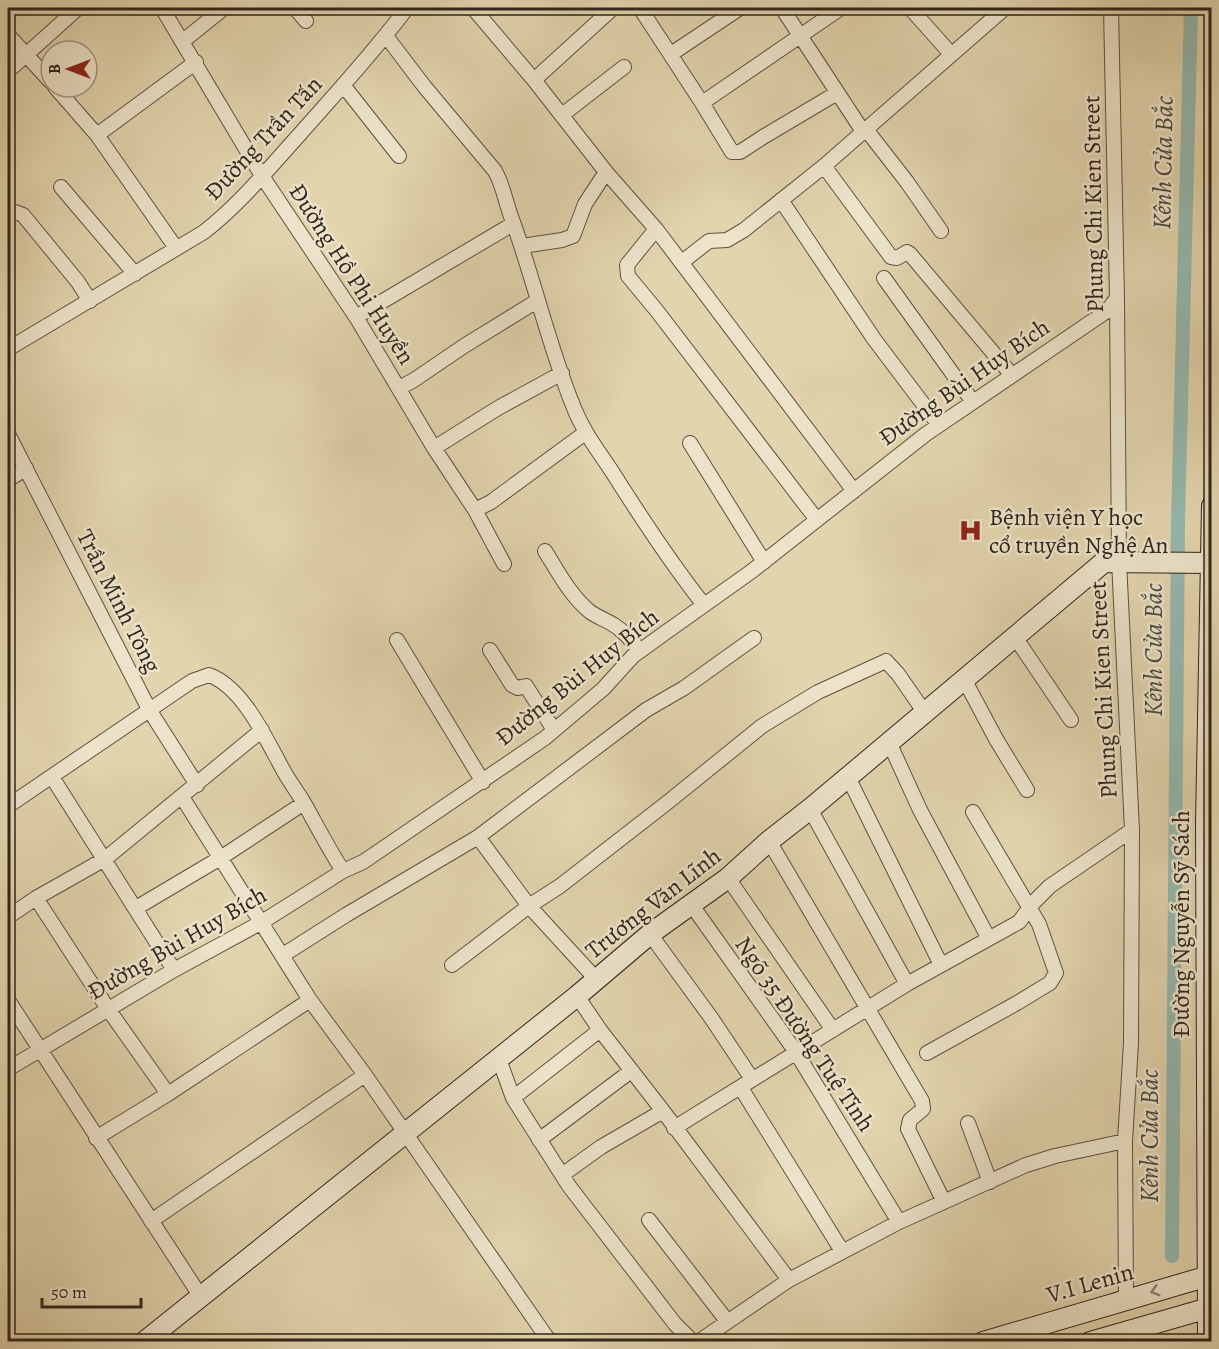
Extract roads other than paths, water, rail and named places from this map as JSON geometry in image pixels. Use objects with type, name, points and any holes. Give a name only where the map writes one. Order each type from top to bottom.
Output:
[{"type":"street","points":[[8,71],[78,8]]},
{"type":"street","name":"Đường Hồ Phi Huyền","points":[[162,8],[262,176],[356,317],[434,448],[476,510],[504,564]]},
{"type":"street","points":[[183,41],[224,8]]},
{"type":"street","points":[[295,8],[306,21]]},
{"type":"street","name":"Đường Trần Tấn","points":[[8,349],[204,232],[224,217],[250,191],[386,36],[407,8]]},
{"type":"street","points":[[473,8],[682,262],[854,492]]},
{"type":"street","points":[[534,80],[613,8]]},
{"type":"street","points":[[640,8],[702,103],[728,149],[736,154],[837,93]]},
{"type":"street","points":[[671,54],[740,8]]},
{"type":"street","points":[[782,8],[837,93],[863,129],[907,182],[941,231]]},
{"type":"street","points":[[702,103],[841,8]]},
{"type":"street","points":[[910,8],[951,54]]},
{"type":"street","points":[[682,262],[709,241],[727,240],[739,234],[824,166],[863,129],[1005,8]]},
{"type":"street","name":"Phung Chi Kien Street","points":[[1111,8],[1117,298],[1119,561],[1132,830],[1131,1043],[1125,1141],[1126,1299]]},
{"type":"street","points":[[8,35],[39,69]]},
{"type":"street","points":[[386,36],[424,86],[490,163],[502,186],[537,301],[585,433],[704,605]]},
{"type":"street","points":[[97,135],[196,62]]},
{"type":"street","points":[[562,115],[624,67]]},
{"type":"street","points":[[343,85],[399,156]]},
{"type":"street","points":[[66,99],[97,135],[176,248]]},
{"type":"street","points":[[824,166],[891,256],[897,258],[907,252],[910,254],[1011,374]]},
{"type":"street","points":[[522,246],[562,240],[573,236],[585,204],[606,172]]},
{"type":"street","points":[[61,187],[135,274]]},
{"type":"street","points":[[781,200],[874,339],[939,425]]},
{"type":"street","points":[[8,213],[15,212],[23,215],[78,282],[90,301]]},
{"type":"street","points":[[356,317],[513,224]]},
{"type":"street","points":[[656,229],[627,264],[628,276],[817,520]]},
{"type":"street","points":[[884,278],[973,402]]},
{"type":"street","name":"Đường Bùi Huy Bích","points":[[8,1069],[174,970],[262,922],[343,871],[363,862],[483,782],[545,738],[596,695],[640,651],[764,562],[939,425],[1107,311],[1117,298]]},
{"type":"street","points":[[399,388],[537,301]]},
{"type":"street","points":[[434,448],[498,408],[562,374]]},
{"type":"street","points":[[476,510],[491,502],[585,433]]},
{"type":"street","name":"Trần Minh Tông","points":[[8,435],[150,711],[197,785]]},
{"type":"street","points":[[690,443],[764,562]]},
{"type":"street","points":[[8,480],[26,468]]},
{"type":"street","name":"Đường Nguyễn Sỹ Sách","points":[[1208,1341],[1210,1275],[1207,563],[1212,506]]},
{"type":"street","points":[[545,551],[569,589],[581,603],[592,613],[616,626],[640,651]]},
{"type":"street","name":"Trương Văn Lĩnh","points":[[144,1341],[578,996],[651,934],[728,878],[769,841],[1104,562],[1207,563]]},
{"type":"street","points":[[1015,637],[1071,720]]},
{"type":"street","points":[[283,955],[478,837],[646,710],[684,688],[754,638]]},
{"type":"street","points":[[397,640],[483,782]]},
{"type":"street","points":[[490,650],[512,685],[518,688],[526,686],[554,730]]},
{"type":"street","points":[[452,964],[529,906],[560,886],[762,726],[842,680],[886,661],[925,712]]},
{"type":"street","points":[[8,806],[192,681],[209,675],[222,680],[244,704],[262,730],[324,842],[343,871]]},
{"type":"street","points":[[964,679],[996,740],[1027,790]]},
{"type":"street","points":[[8,917],[36,898],[105,859],[262,730]]},
{"type":"street","points":[[889,742],[920,810],[988,938]]},
{"type":"street","points":[[52,777],[174,970]]},
{"type":"street","points":[[848,777],[941,965]]},
{"type":"street","points":[[182,797],[222,857],[310,1000],[365,1075],[550,1341]]},
{"type":"street","points":[[136,908],[222,857],[303,803]]},
{"type":"street","points":[[810,809],[907,984]]},
{"type":"street","points":[[927,1053],[1050,983],[1056,973],[1039,924],[973,812]]},
{"type":"street","points":[[674,1128],[868,1007],[1019,922],[1050,886],[1132,830]]},
{"type":"street","points":[[478,837],[529,906],[596,979]]},
{"type":"street","points":[[769,841],[922,1101],[923,1109],[910,1120],[908,1130],[944,1202]]},
{"type":"street","points":[[728,878],[833,1030]]},
{"type":"street","points":[[36,898],[108,1009],[168,1094]]},
{"type":"street","name":"Ngõ 35 Đường Tuệ Tĩnh","points":[[691,904],[796,1052],[899,1222]]},
{"type":"street","points":[[651,934],[746,1083],[842,1251]]},
{"type":"street","points":[[578,996],[600,1030],[789,1280]]},
{"type":"street","points":[[8,1000],[201,1297]]},
{"type":"street","points":[[96,1138],[168,1094],[310,1000]]},
{"type":"street","points":[[513,1098],[600,1030]]},
{"type":"street","points":[[499,1059],[513,1098],[562,1175],[606,1237],[675,1324],[693,1341]]},
{"type":"street","points":[[539,1140],[631,1071]]},
{"type":"street","points":[[151,1221],[365,1075]]},
{"type":"street","points":[[562,1175],[601,1147],[663,1111]]},
{"type":"street","points":[[968,1123],[990,1182]]},
{"type":"street","points":[[698,1341],[789,1280],[899,1222],[1026,1166],[1055,1156],[1125,1141]]},
{"type":"street","points":[[649,1220],[727,1321]]},
{"type":"street","name":"V.I Lenin","points":[[983,1341],[1210,1275]]},
{"type":"street","points":[[1090,1341],[1123,1337],[1210,1308]]},
{"type":"waterway","name":"Kênh Cửa Bắc","points":[[1172,1256],[1178,522],[1191,8]]},
{"type":"place","name":"Bệnh viện Y học cổ truyền Nghệ An","points":[[971,531]]}]
